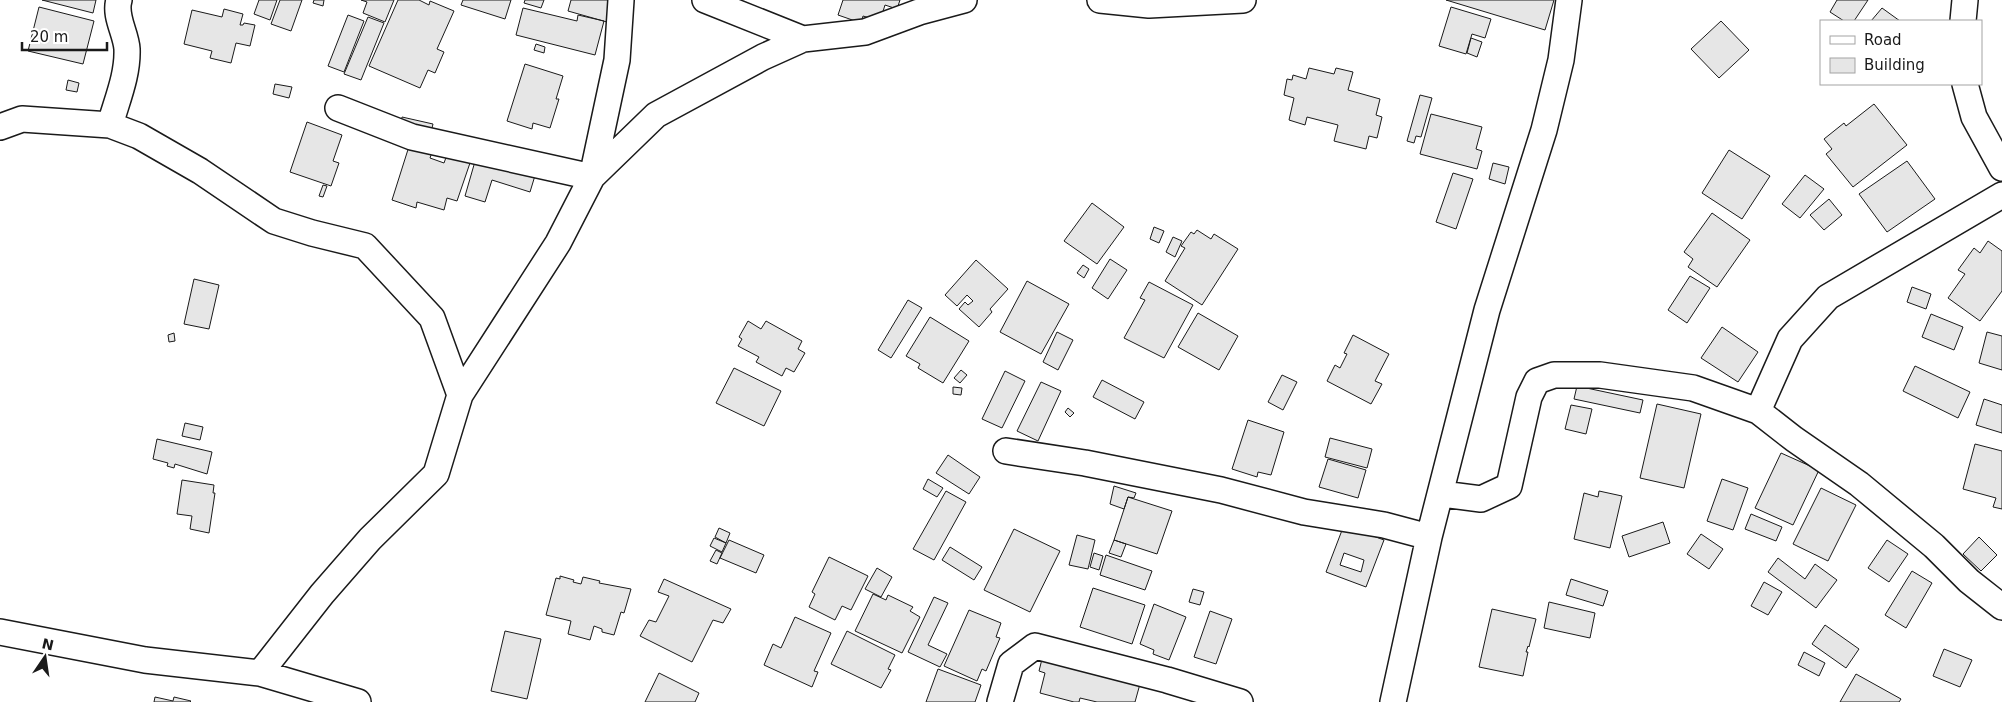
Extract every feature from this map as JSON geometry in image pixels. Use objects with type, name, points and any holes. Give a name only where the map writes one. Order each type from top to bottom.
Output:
[{"type":"street","points":[[110,125],[125,73],[127,48],[117,7],[119,0]]},
{"type":"street","points":[[260,674],[322,594],[370,539],[436,474],[460,394],[558,243],[592,177],[617,60],[621,0]]},
{"type":"street","points":[[705,0],[803,39]]},
{"type":"street","points":[[592,177],[656,114],[763,57],[803,39],[865,32],[919,12],[964,0]]},
{"type":"street","points":[[1100,0],[1149,5],[1244,0]]},
{"type":"street","points":[[1394,702],[1429,537],[1442,494],[1487,310],[1544,130],[1561,60],[1570,0]]},
{"type":"street","points":[[1963,20],[1965,0]]},
{"type":"street","points":[[1965,85],[1974,117],[2002,168]]},
{"type":"street","points":[[338,108],[412,137],[592,177]]},
{"type":"street","points":[[0,127],[22,118],[110,125],[139,136],[192,167],[274,220],[312,233],[365,246],[432,318],[460,394]]},
{"type":"street","points":[[1758,411],[1790,338],[1828,297],[2002,195]]},
{"type":"street","points":[[1442,494],[1481,499],[1509,486],[1529,397],[1537,381],[1554,374],[1600,374],[1693,388],[1758,411],[1794,439],[1859,484],[1934,546],[1969,580],[2002,607]]},
{"type":"street","points":[[1006,451],[1086,462],[1221,490],[1304,512],[1384,525],[1429,537]]},
{"type":"street","points":[[0,632],[145,660],[260,674],[358,702]]},
{"type":"street","points":[[1000,702],[1011,664],[1035,646],[1166,680],[1240,702]]},
{"type":"building","points":[[42,0],[96,0],[93,13]]},
{"type":"building","points":[[259,0],[277,0],[270,20],[254,14]]},
{"type":"building","points":[[280,0],[302,0],[291,31],[271,24]]},
{"type":"building","points":[[314,0],[324,0],[323,6],[313,3]]},
{"type":"building","points":[[361,0],[394,0],[385,22],[363,13],[367,2]]},
{"type":"building","points":[[398,0],[419,0],[429,5],[430,1],[454,11],[437,49],[444,52],[435,73],[428,70],[420,88],[369,66]]},
{"type":"building","points":[[463,0],[511,0],[505,19],[461,5]]},
{"type":"building","points":[[525,0],[544,0],[541,8],[524,3]]},
{"type":"building","points":[[571,0],[613,0],[607,22],[568,11]]},
{"type":"building","points":[[843,0],[900,0],[897,9],[885,5],[880,21],[863,16],[861,23],[838,15]]},
{"type":"building","points":[[1446,0],[1554,0],[1545,30]]},
{"type":"building","points":[[1837,0],[1868,0],[1855,20],[1842,20],[1830,12]]},
{"type":"building","points":[[39,7],[94,21],[83,64],[28,51]]},
{"type":"building","points":[[1451,7],[1491,19],[1485,38],[1472,34],[1466,54],[1439,46]]},
{"type":"building","points":[[523,8],[577,21],[578,15],[604,21],[595,55],[516,35]]},
{"type":"building","points":[[1882,8],[1899,20],[1872,20]]},
{"type":"building","points":[[224,9],[243,14],[240,25],[244,23],[255,25],[250,46],[236,43],[231,63],[210,58],[212,51],[184,44],[192,10],[222,17]]},
{"type":"building","points":[[348,15],[364,21],[344,72],[328,66]]},
{"type":"building","points":[[368,17],[384,23],[361,80],[344,74]]},
{"type":"building","points":[[1721,21],[1749,50],[1719,78],[1691,49]]},
{"type":"building","points":[[1471,38],[1482,42],[1477,57],[1467,53]]},
{"type":"building","points":[[536,44],[545,47],[544,53],[534,50]]},
{"type":"building","points":[[525,64],[563,76],[556,99],[559,99],[550,128],[533,123],[532,129],[507,121]]},
{"type":"building","points":[[1309,68],[1334,74],[1336,68],[1353,72],[1348,90],[1380,99],[1376,115],[1382,117],[1377,138],[1369,136],[1366,149],[1334,141],[1338,125],[1307,117],[1305,125],[1289,120],[1294,98],[1284,95],[1287,79],[1292,80],[1293,75],[1306,79]]},
{"type":"building","points":[[68,80],[79,83],[77,92],[66,90]]},
{"type":"building","points":[[275,84],[292,87],[289,98],[273,94]]},
{"type":"building","points":[[1420,95],[1432,98],[1421,137],[1416,136],[1414,143],[1407,141]]},
{"type":"building","points":[[1874,104],[1907,145],[1853,187],[1826,154],[1832,149],[1824,139],[1844,123],[1846,126]]},
{"type":"building","points":[[1431,114],[1482,127],[1476,149],[1482,151],[1477,169],[1420,154]]},
{"type":"building","points":[[402,117],[433,124],[429,140],[399,133]]},
{"type":"building","points":[[307,122],[342,135],[333,161],[339,163],[331,186],[290,172]]},
{"type":"building","points":[[411,140],[434,147],[430,158],[444,163],[448,152],[471,160],[457,201],[447,198],[444,210],[417,202],[416,208],[392,200]]},
{"type":"building","points":[[1729,150],[1770,176],[1742,219],[1702,193]]},
{"type":"building","points":[[478,151],[537,169],[530,192],[492,180],[485,202],[465,196]]},
{"type":"building","points":[[1907,161],[1935,199],[1887,232],[1859,194]]},
{"type":"building","points":[[1493,163],[1509,167],[1505,184],[1489,179]]},
{"type":"building","points":[[1453,173],[1473,179],[1456,229],[1436,222]]},
{"type":"building","points":[[1805,175],[1824,189],[1800,218],[1782,204]]},
{"type":"building","points":[[323,185],[327,186],[323,197],[319,196]]},
{"type":"building","points":[[1829,199],[1842,215],[1824,230],[1810,215]]},
{"type":"building","points":[[1092,203],[1124,227],[1097,264],[1064,241]]},
{"type":"building","points":[[1712,213],[1750,240],[1717,287],[1688,267],[1693,259],[1684,252]]},
{"type":"building","points":[[1154,227],[1164,231],[1159,243],[1150,239]]},
{"type":"building","points":[[1197,230],[1211,239],[1214,234],[1238,249],[1202,305],[1165,281],[1185,248],[1181,246],[1191,232],[1194,234]]},
{"type":"building","points":[[1173,237],[1182,241],[1175,257],[1166,252]]},
{"type":"building","points":[[1988,241],[2002,251],[2002,291],[1980,321],[1948,298],[1965,274],[1958,270],[1974,248],[1980,253]]},
{"type":"building","points":[[1110,259],[1127,270],[1108,299],[1092,288]]},
{"type":"building","points":[[976,260],[1008,289],[990,309],[992,312],[979,327],[959,309],[965,302],[968,305],[973,301],[967,295],[957,306],[945,295]]},
{"type":"building","points":[[1083,265],[1089,269],[1084,278],[1077,273]]},
{"type":"building","points":[[1690,276],[1710,288],[1687,323],[1668,310]]},
{"type":"building","points":[[194,279],[219,285],[209,329],[184,324]]},
{"type":"building","points":[[1027,281],[1069,304],[1041,354],[1000,332]]},
{"type":"building","points":[[1149,282],[1193,305],[1164,358],[1124,338],[1145,300],[1140,298]]},
{"type":"building","points":[[1912,287],[1931,294],[1926,309],[1907,302]]},
{"type":"building","points":[[908,300],[922,308],[891,358],[878,350]]},
{"type":"building","points":[[1198,313],[1238,336],[1219,370],[1178,347]]},
{"type":"building","points":[[1931,314],[1963,327],[1954,350],[1922,337]]},
{"type":"building","points":[[930,317],[969,341],[943,383],[918,368],[920,364],[906,356]]},
{"type":"building","points":[[748,321],[761,329],[766,321],[802,341],[798,349],[805,353],[794,372],[786,368],[782,376],[756,362],[759,357],[738,346],[742,339],[739,337]]},
{"type":"building","points":[[1722,327],[1758,352],[1738,382],[1701,358]]},
{"type":"building","points":[[1057,332],[1073,340],[1058,370],[1043,362]]},
{"type":"building","points":[[1987,332],[2002,336],[2002,370],[1979,363]]},
{"type":"building","points":[[174,333],[175,341],[169,342],[168,335]]},
{"type":"building","points":[[1353,335],[1389,354],[1375,381],[1382,384],[1371,404],[1327,381],[1335,365],[1340,368],[1347,354],[1344,353]]},
{"type":"building","points":[[1915,366],[1970,392],[1958,418],[1903,391]]},
{"type":"building","points":[[734,368],[781,391],[764,426],[716,403]]},
{"type":"building","points":[[961,370],[967,375],[960,383],[954,378]]},
{"type":"building","points":[[1005,371],[1025,381],[1002,428],[982,419]]},
{"type":"building","points":[[1282,375],[1297,382],[1283,410],[1268,402]]},
{"type":"building","points":[[1102,380],[1144,402],[1135,419],[1093,397]]},
{"type":"building","points":[[1041,382],[1061,391],[1038,441],[1017,431]]},
{"type":"building","points":[[1577,386],[1643,400],[1640,413],[1574,399]]},
{"type":"building","points":[[953,387],[962,388],[961,395],[953,394]]},
{"type":"building","points":[[1984,399],[2002,405],[2002,433],[1976,425]]},
{"type":"building","points":[[1657,404],[1701,414],[1684,488],[1640,478]]},
{"type":"building","points":[[1571,405],[1592,409],[1586,434],[1565,429]]},
{"type":"building","points":[[1068,408],[1074,413],[1070,417],[1065,412]]},
{"type":"building","points":[[1248,420],[1284,432],[1271,475],[1258,472],[1257,477],[1232,469]]},
{"type":"building","points":[[185,423],[203,427],[200,440],[182,436]]},
{"type":"building","points":[[1330,438],[1372,449],[1367,468],[1325,457]]},
{"type":"building","points":[[157,439],[212,452],[207,474],[175,464],[174,468],[167,466],[168,463],[153,459]]},
{"type":"building","points":[[1975,444],[2002,451],[2002,509],[1993,507],[1996,498],[1963,489]]},
{"type":"building","points":[[1781,453],[1819,470],[1793,525],[1755,508]]},
{"type":"building","points":[[948,455],[980,477],[969,494],[936,473]]},
{"type":"building","points":[[1328,459],[1366,470],[1358,498],[1319,487]]},
{"type":"building","points":[[928,479],[943,488],[937,497],[923,489]]},
{"type":"building","points":[[1722,479],[1748,488],[1733,530],[1707,521]]},
{"type":"building","points":[[182,480],[214,485],[213,493],[215,493],[209,533],[190,529],[192,516],[177,514]]},
{"type":"building","points":[[1114,486],[1136,493],[1134,498],[1128,497],[1124,509],[1110,504]]},
{"type":"building","points":[[1821,488],[1856,505],[1828,561],[1793,544]]},
{"type":"building","points":[[946,491],[966,502],[934,560],[913,549]]},
{"type":"building","points":[[1599,491],[1622,496],[1610,548],[1574,539],[1584,493],[1598,497]]},
{"type":"building","points":[[1128,497],[1172,511],[1157,554],[1114,540]]},
{"type":"building","points":[[1751,514],[1782,527],[1776,541],[1745,529]]},
{"type":"building","points":[[1663,522],[1670,543],[1629,557],[1622,536]]},
{"type":"building","points":[[1344,525],[1384,540],[1366,587],[1326,572]],"holes":[[[1344,553],[1364,560],[1361,572],[1340,565]]]},
{"type":"building","points":[[719,528],[730,533],[726,543],[715,537]]},
{"type":"building","points":[[1014,529],[1060,551],[1030,612],[984,590]]},
{"type":"building","points":[[1701,534],[1723,549],[1709,569],[1687,554]]},
{"type":"building","points":[[1077,535],[1095,540],[1088,569],[1069,565]]},
{"type":"building","points":[[1979,537],[1997,555],[1981,571],[1963,554]]},
{"type":"building","points":[[714,538],[726,543],[722,552],[710,546]]},
{"type":"building","points":[[729,540],[764,555],[756,573],[720,558]]},
{"type":"building","points":[[1114,540],[1126,544],[1121,557],[1109,553]]},
{"type":"building","points":[[1887,540],[1908,554],[1889,582],[1868,568]]},
{"type":"building","points":[[950,547],[982,567],[974,580],[942,560]]},
{"type":"building","points":[[716,550],[722,553],[717,564],[710,561]]},
{"type":"building","points":[[1094,553],[1103,556],[1099,570],[1090,567]]},
{"type":"building","points":[[1106,555],[1152,571],[1145,590],[1100,575]]},
{"type":"building","points":[[829,557],[868,576],[851,610],[842,606],[835,620],[809,607],[815,594],[812,592]]},
{"type":"building","points":[[1778,558],[1805,579],[1815,564],[1837,580],[1816,608],[1768,572]]},
{"type":"building","points":[[877,568],[892,577],[881,597],[865,589]]},
{"type":"building","points":[[1912,571],[1932,583],[1906,628],[1885,615]]},
{"type":"building","points":[[560,576],[581,584],[583,577],[600,581],[599,583],[631,589],[624,613],[621,612],[614,635],[602,632],[602,629],[594,626],[590,640],[568,634],[571,621],[546,615],[556,578],[560,579]]},
{"type":"building","points":[[664,579],[731,609],[723,623],[713,620],[692,662],[640,636],[649,620],[656,622],[669,596],[658,592]]},
{"type":"building","points":[[1571,579],[1608,591],[1603,606],[1566,595]]},
{"type":"building","points":[[1764,582],[1782,592],[1768,615],[1751,606]]},
{"type":"building","points":[[1093,588],[1145,605],[1132,644],[1080,627]]},
{"type":"building","points":[[1193,589],[1204,592],[1200,605],[1189,602]]},
{"type":"building","points":[[873,594],[886,600],[888,595],[913,607],[910,611],[920,617],[902,653],[855,631]]},
{"type":"building","points":[[934,597],[948,603],[928,645],[947,654],[940,667],[908,652]]},
{"type":"building","points":[[1549,602],[1595,613],[1590,638],[1544,628]]},
{"type":"building","points":[[1154,604],[1186,617],[1169,660],[1153,654],[1154,650],[1140,644]]},
{"type":"building","points":[[1492,609],[1536,619],[1526,652],[1528,652],[1523,676],[1479,667]]},
{"type":"building","points":[[969,610],[1001,623],[996,637],[1000,638],[986,671],[982,669],[977,681],[944,666]]},
{"type":"building","points":[[1210,611],[1232,619],[1216,664],[1194,657]]},
{"type":"building","points":[[795,617],[831,633],[814,671],[818,672],[812,687],[764,665],[773,644],[781,648]]},
{"type":"building","points":[[1825,625],[1859,649],[1846,668],[1812,644]]},
{"type":"building","points":[[505,631],[541,639],[527,699],[491,691]]},
{"type":"building","points":[[847,631],[895,655],[888,669],[891,670],[881,688],[831,664]]},
{"type":"building","points":[[1944,649],[1972,660],[1960,687],[1933,676]]},
{"type":"building","points":[[1804,652],[1825,663],[1819,676],[1798,665]]},
{"type":"building","points":[[1042,659],[1143,673],[1135,702],[1097,702],[1080,698],[1079,702],[1074,702],[1040,693],[1045,673],[1039,671]]},
{"type":"building","points":[[938,669],[981,685],[975,702],[926,702]]},
{"type":"building","points":[[659,673],[699,693],[695,702],[645,702]]},
{"type":"building","points":[[1856,674],[1901,699],[1899,702],[1840,702]]},
{"type":"building","points":[[155,697],[173,701],[174,697],[191,701],[154,702]]}]
